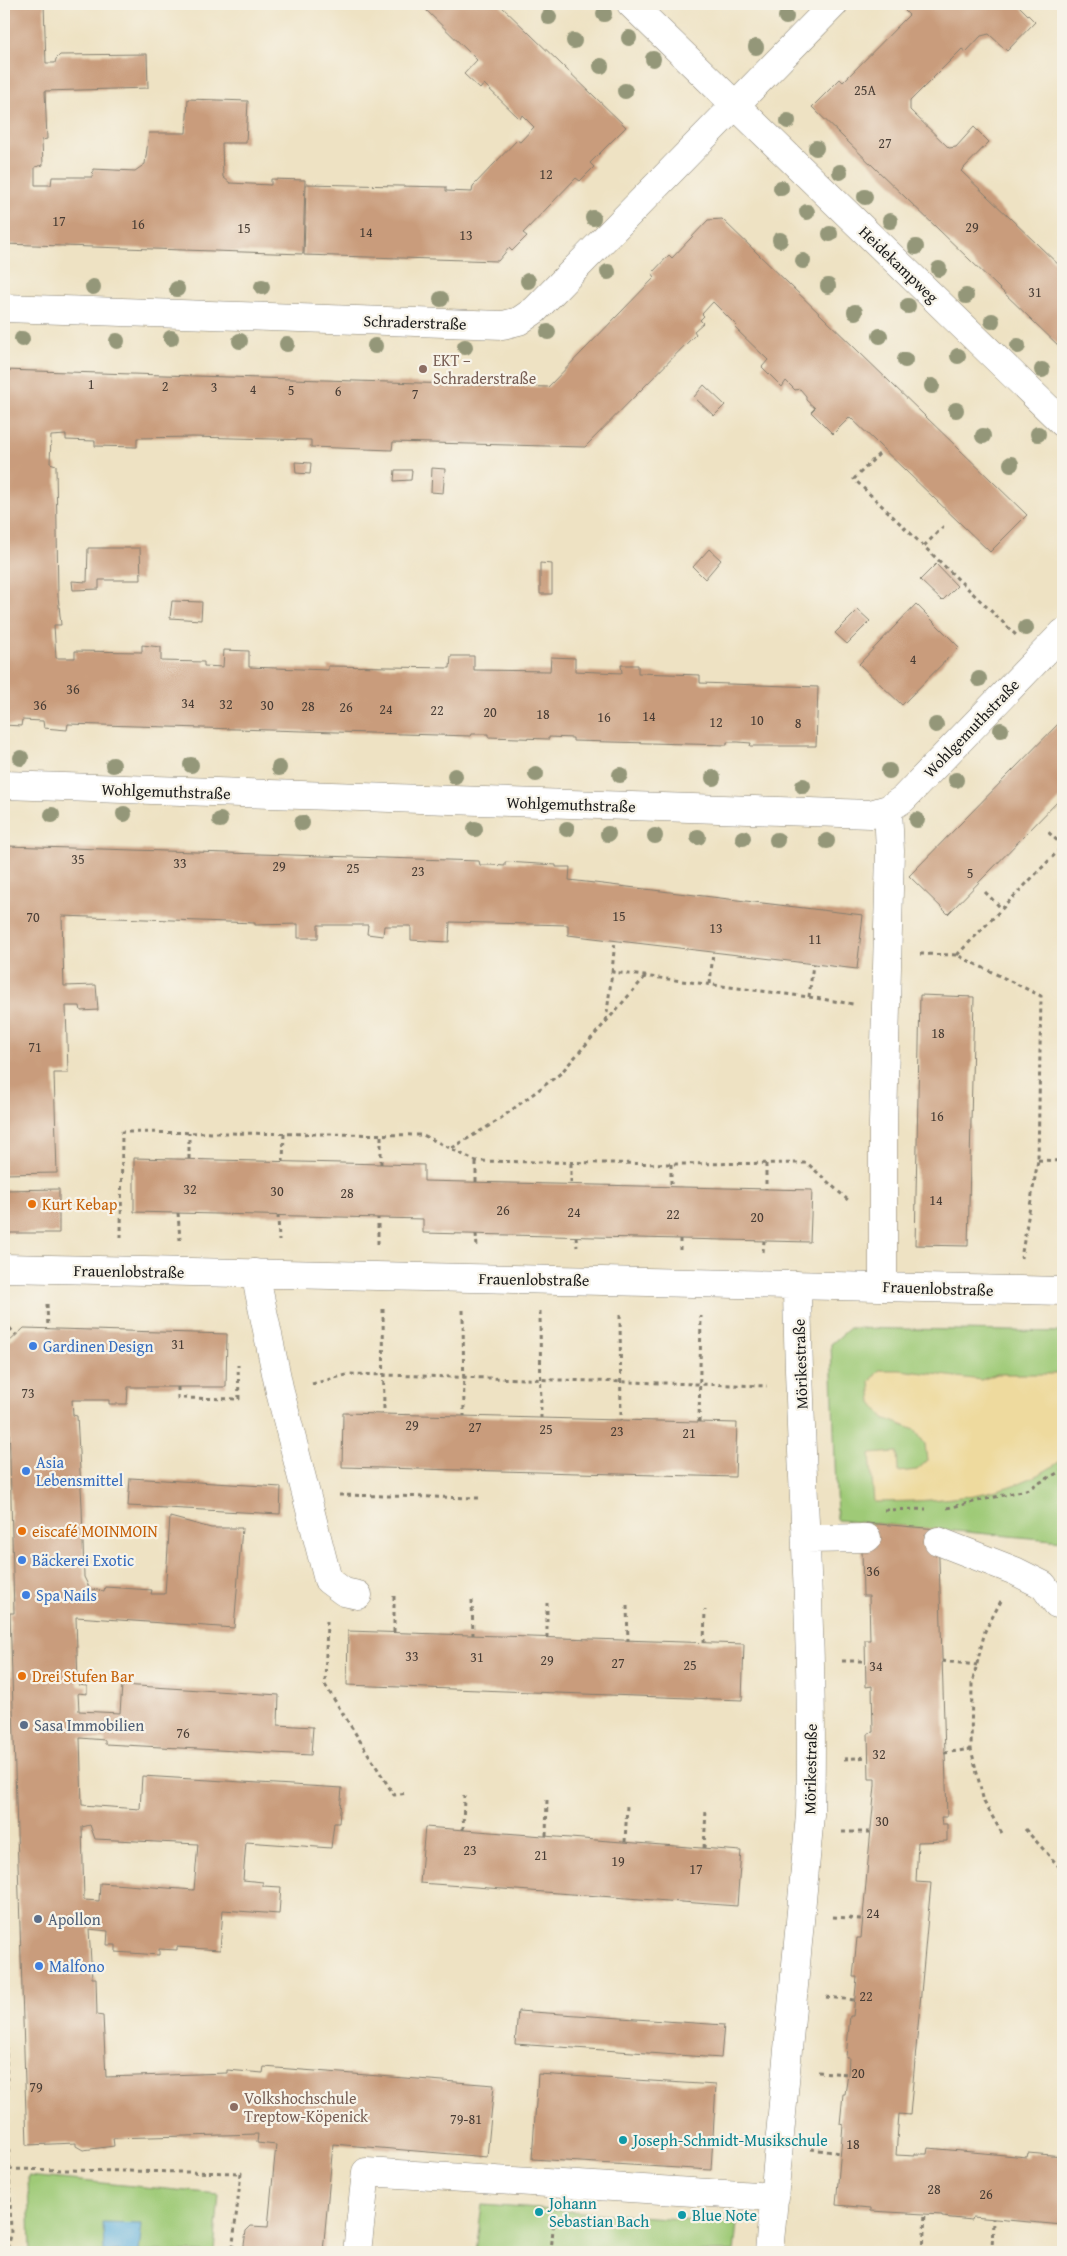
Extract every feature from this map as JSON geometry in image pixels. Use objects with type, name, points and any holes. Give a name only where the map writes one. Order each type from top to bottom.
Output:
[{"type":"street","name":"Heidekampweg","points":[[631,4],[1063,423]]},
{"type":"street","points":[[735,105],[834,4]]},
{"type":"street","name":"Schraderstraße","points":[[4,308],[493,324],[519,321],[536,310],[735,105]]},
{"type":"street","name":"Wohlgemuthstraße","points":[[4,785],[871,814],[888,809],[903,799],[1063,633]]},
{"type":"street","points":[[883,1287],[890,851],[888,809]]},
{"type":"street","name":"Frauenlobstraße","points":[[4,1268],[1063,1292]]},
{"type":"street","points":[[255,1273],[280,1392],[328,1580],[344,1592],[358,1595]]},
{"type":"street","name":"Mörikestraße","points":[[769,2252],[810,1815],[812,1755],[807,1539],[797,1285]]},
{"type":"street","points":[[807,1539],[867,1538]]},
{"type":"street","points":[[938,1541],[1015,1571],[1044,1585],[1058,1604]]},
{"type":"street","points":[[357,2252],[366,2172],[774,2197]]},
{"type":"path","points":[[879,454],[854,479],[1017,636]]},
{"type":"path","points":[[924,546],[946,524]]},
{"type":"path","points":[[957,955],[1063,846],[1046,830]]},
{"type":"path","points":[[985,892],[1002,909]]},
{"type":"path","points":[[606,1021],[614,940]]},
{"type":"path","points":[[710,984],[713,952]]},
{"type":"path","points":[[887,952],[957,955],[1041,996],[1038,1160],[1016,1291]]},
{"type":"path","points":[[809,997],[813,964]]},
{"type":"path","points":[[612,972],[809,997],[886,1010]]},
{"type":"path","points":[[451,1148],[496,1121],[548,1084],[576,1059],[606,1021],[646,976]]},
{"type":"path","points":[[121,1242],[122,1132],[423,1136],[476,1161],[671,1164],[808,1163],[883,1232]]},
{"type":"path","points":[[189,1133],[189,1159]]},
{"type":"path","points":[[283,1162],[284,1134]]},
{"type":"path","points":[[381,1136],[381,1164]]},
{"type":"path","points":[[1038,1160],[1063,1161]]},
{"type":"path","points":[[476,1161],[476,1182]]},
{"type":"path","points":[[570,1163],[571,1184]]},
{"type":"path","points":[[671,1164],[671,1187]]},
{"type":"path","points":[[766,1164],[766,1189]]},
{"type":"path","points":[[178,1213],[180,1243]]},
{"type":"path","points":[[278,1215],[279,1244]]},
{"type":"path","points":[[378,1218],[378,1247]]},
{"type":"path","points":[[476,1234],[477,1250]]},
{"type":"path","points":[[576,1237],[577,1253]]},
{"type":"path","points":[[47,1304],[48,1329]]},
{"type":"path","points":[[383,1308],[384,1414]]},
{"type":"path","points":[[464,1309],[464,1416]]},
{"type":"path","points":[[540,1310],[541,1418]]},
{"type":"path","points":[[620,1311],[621,1420]]},
{"type":"path","points":[[700,1422],[701,1313]]},
{"type":"path","points":[[4,1322],[16,1335]]},
{"type":"path","points":[[178,1387],[178,1398],[239,1399],[238,1361]]},
{"type":"path","points":[[280,1392],[350,1374],[773,1386]]},
{"type":"path","points":[[945,1508],[1026,1490],[1063,1470]]},
{"type":"path","points":[[306,1494],[480,1498]]},
{"type":"path","points":[[877,1510],[935,1509]]},
{"type":"path","points":[[1003,1835],[984,1802],[971,1749],[972,1684],[985,1631],[1015,1571]]},
{"type":"path","points":[[328,1580],[325,1685],[394,1795],[407,1793]]},
{"type":"path","points":[[394,1596],[394,1632]]},
{"type":"path","points":[[472,1600],[473,1635]]},
{"type":"path","points":[[547,1603],[547,1638]]},
{"type":"path","points":[[627,1606],[628,1641]]},
{"type":"path","points":[[704,1643],[705,1610]]},
{"type":"path","points":[[837,1660],[865,1661]]},
{"type":"path","points":[[942,1661],[977,1665]]},
{"type":"path","points":[[944,1753],[971,1749]]},
{"type":"path","points":[[841,1759],[868,1758]]},
{"type":"path","points":[[463,1830],[464,1796]]},
{"type":"path","points":[[546,1836],[547,1800]]},
{"type":"path","points":[[625,1842],[627,1805]]},
{"type":"path","points":[[704,1848],[706,1810]]},
{"type":"path","points":[[1025,1829],[1063,1871]]},
{"type":"path","points":[[839,1832],[871,1832]]},
{"type":"path","points":[[833,1917],[862,1919]]},
{"type":"path","points":[[4,1981],[10,2235],[8,2252]]},
{"type":"path","points":[[825,1997],[854,2000]]},
{"type":"path","points":[[1063,2003],[1061,2037],[1063,2060]]},
{"type":"path","points":[[818,2072],[848,2074]]},
{"type":"path","points":[[810,2149],[841,2153]]},
{"type":"path","points":[[9,2169],[241,2173],[232,2252]]},
{"type":"path","points":[[923,2252],[925,2213]]},
{"type":"path","points":[[992,2252],[993,2219]]},
{"type":"green space","points":[[850,1328],[1063,1332],[1063,1541],[837,1520],[831,1344]]},
{"type":"green space","points":[[28,2176],[219,2194],[214,2252],[30,2252]]},
{"type":"green space","points":[[482,2205],[737,2223],[734,2252],[476,2252]]},
{"type":"sand","points":[[879,1370],[900,1370],[981,1380],[997,1374],[1063,1374],[1063,1459],[1043,1472],[997,1490],[948,1499],[874,1502],[870,1454],[897,1452],[898,1472],[917,1470],[927,1461],[925,1444],[915,1430],[884,1418],[872,1403],[870,1382]]},
{"type":"water","points":[[103,2223],[142,2224],[139,2252],[104,2252]]},
{"type":"building","points":[[4,4],[44,4],[46,63],[55,63],[60,55],[147,54],[148,88],[45,91],[47,139],[42,140],[43,165],[35,167],[35,185],[51,185],[52,177],[92,177],[93,169],[135,171],[145,164],[149,133],[186,133],[188,99],[248,101],[246,143],[222,143],[223,177],[230,183],[271,185],[271,179],[305,180],[303,254],[4,244]]},
{"type":"building","points":[[420,4],[499,4],[626,127],[590,163],[594,167],[580,181],[576,178],[523,233],[527,236],[512,251],[509,248],[498,261],[304,255],[306,184],[446,187],[446,191],[472,192],[473,186],[517,140],[520,142],[534,127],[522,115],[520,119],[484,84],[480,89],[464,74],[477,60]]},
{"type":"building","points":[[912,4],[1017,4],[1035,22],[1007,51],[989,34],[981,36],[966,52],[962,49],[910,101],[910,110],[949,148],[956,147],[974,127],[989,142],[961,171],[1063,269],[1063,350],[812,107],[840,79],[843,82],[909,15],[905,11]]},
{"type":"building","points":[[722,219],[1027,515],[990,552],[850,417],[833,434],[811,412],[815,408],[806,400],[806,396],[800,389],[795,390],[786,381],[782,387],[762,367],[768,360],[735,328],[737,326],[713,302],[702,314],[704,316],[700,320],[703,323],[694,331],[696,334],[585,447],[393,442],[392,450],[311,447],[311,440],[193,437],[137,438],[137,447],[95,446],[95,441],[66,440],[66,435],[51,436],[50,463],[56,465],[58,596],[61,625],[54,625],[56,658],[75,658],[75,651],[142,652],[142,645],[161,647],[161,661],[204,662],[204,666],[223,667],[224,650],[249,651],[249,667],[328,670],[328,666],[450,668],[451,656],[474,656],[474,670],[550,671],[551,657],[575,658],[575,671],[622,673],[621,665],[638,665],[638,673],[700,675],[700,683],[818,687],[816,746],[750,746],[751,743],[738,742],[727,742],[727,745],[573,741],[573,738],[488,737],[488,734],[472,734],[471,736],[68,724],[67,730],[44,728],[43,721],[22,720],[21,726],[4,725],[4,370],[548,387],[655,277],[652,273],[669,255],[672,258],[708,220]]},
{"type":"building","points":[[704,385],[725,405],[714,416],[694,397]]},
{"type":"building","points":[[295,462],[311,463],[310,474],[296,473]]},
{"type":"building","points":[[432,468],[445,469],[443,493],[431,492]]},
{"type":"building","points":[[395,470],[412,470],[411,480],[394,481]]},
{"type":"building","points":[[88,548],[140,548],[141,580],[99,580],[99,589],[73,590],[72,581],[87,582]]},
{"type":"building","points":[[709,549],[721,560],[705,579],[693,567]]},
{"type":"building","points":[[540,563],[552,564],[552,594],[540,594]]},
{"type":"building","points":[[936,564],[957,586],[942,601],[920,580]]},
{"type":"building","points":[[172,601],[202,602],[201,620],[170,618]]},
{"type":"building","points":[[916,604],[959,647],[902,705],[859,664]]},
{"type":"building","points":[[858,610],[870,621],[847,644],[835,633]]},
{"type":"building","points":[[1063,719],[1063,796],[948,914],[909,876]]},
{"type":"building","points":[[7,846],[479,861],[480,865],[505,866],[505,862],[570,867],[569,880],[863,915],[857,969],[568,935],[568,925],[450,922],[449,942],[411,940],[411,926],[384,926],[383,936],[367,934],[368,925],[318,925],[318,938],[298,938],[298,924],[255,925],[255,923],[62,916],[64,986],[96,985],[98,1010],[81,1011],[80,1006],[66,1006],[68,1073],[54,1073],[57,1173],[4,1174],[4,849]]},
{"type":"building","points":[[920,995],[974,997],[968,1246],[915,1245]]},
{"type":"building","points":[[134,1158],[424,1165],[424,1181],[812,1190],[810,1242],[423,1233],[423,1219],[134,1212]]},
{"type":"building","points":[[59,1189],[59,1233],[4,1233],[4,1190]]},
{"type":"building","points":[[24,1328],[227,1334],[226,1387],[128,1387],[127,1404],[109,1404],[109,1400],[72,1400],[73,1415],[77,1416],[84,1577],[90,1589],[104,1591],[105,1587],[152,1590],[151,1594],[165,1594],[170,1517],[211,1528],[242,1528],[234,1628],[76,1617],[78,1685],[87,1686],[87,1694],[78,1693],[79,1711],[120,1713],[122,1685],[279,1695],[278,1725],[313,1727],[311,1755],[105,1744],[105,1740],[80,1738],[82,1805],[140,1809],[142,1776],[342,1788],[339,1823],[334,1823],[331,1848],[246,1842],[243,1880],[263,1882],[263,1886],[281,1887],[279,1914],[223,1910],[220,1950],[177,1947],[177,1950],[159,1949],[159,1955],[116,1952],[116,1945],[107,1945],[108,1931],[89,1929],[92,1978],[96,1978],[97,2015],[103,2016],[106,2077],[227,2073],[227,2070],[263,2073],[264,2067],[494,2085],[487,2157],[333,2144],[323,2252],[243,2252],[246,2231],[251,2226],[268,2227],[276,2145],[257,2143],[258,2134],[113,2138],[114,2146],[83,2150],[76,2146],[76,2143],[27,2145],[10,1613],[14,1613],[7,1344]],"holes":[[[90,1825],[95,1839],[198,1844],[194,1890],[100,1883],[99,1901],[84,1900],[82,1827]]]},
{"type":"building","points":[[343,1413],[737,1423],[735,1477],[342,1467]]},
{"type":"building","points":[[130,1478],[281,1487],[280,1514],[128,1506]]},
{"type":"building","points":[[866,1523],[938,1529],[947,1817],[941,1817],[942,1824],[947,1824],[947,1841],[918,1842],[916,1882],[931,1883],[910,2115],[899,2114],[896,2155],[915,2156],[915,2154],[927,2154],[928,2148],[1027,2157],[1028,2153],[1063,2156],[1063,2225],[973,2217],[972,2220],[942,2217],[942,2215],[871,2211],[871,2208],[836,2205],[843,2125],[840,2124],[843,2094],[845,2094],[848,2074],[849,2057],[846,2057],[850,2016],[853,2016],[857,1977],[853,1977],[857,1938],[861,1938],[875,1785],[875,1779],[869,1779],[868,1733],[873,1732],[872,1686],[866,1687],[865,1640],[870,1640],[869,1596],[863,1596],[862,1549],[867,1550]]},
{"type":"building","points":[[348,1631],[744,1644],[742,1700],[347,1685]]},
{"type":"building","points":[[425,1827],[741,1851],[737,1906],[420,1883]]},
{"type":"building","points":[[518,2011],[724,2025],[721,2058],[515,2044]]},
{"type":"building","name":"Joseph-Schmidt-Musikschule","points":[[538,2074],[716,2085],[711,2170],[532,2159]]},
{"type":"place","name":"EKT – Schraderstraße","points":[[423,369]]},
{"type":"place","name":"Kurt Kebap","points":[[32,1204]]},
{"type":"place","name":"Gardinen Design","points":[[33,1346]]},
{"type":"place","name":"Asia Lebensmittel","points":[[26,1471]]},
{"type":"place","name":"eiscafé MOINMOIN","points":[[22,1531]]},
{"type":"place","name":"Bäckerei Exotic","points":[[22,1560]]},
{"type":"place","name":"Spa Nails","points":[[26,1595]]},
{"type":"place","name":"Drei Stufen Bar","points":[[22,1676]]},
{"type":"place","name":"Sasa Immobilien","points":[[24,1725]]},
{"type":"place","name":"Apollon","points":[[38,1919]]},
{"type":"place","name":"Malfono","points":[[39,1966]]},
{"type":"place","name":"Volkshochschule Treptow-Köpenick","points":[[234,2107]]},
{"type":"place","name":"Joseph-Schmidt-Musikschule","points":[[623,2140]]},
{"type":"place","name":"Johann Sebastian Bach","points":[[539,2212]]},
{"type":"place","name":"Blue Note","points":[[682,2215]]}]
